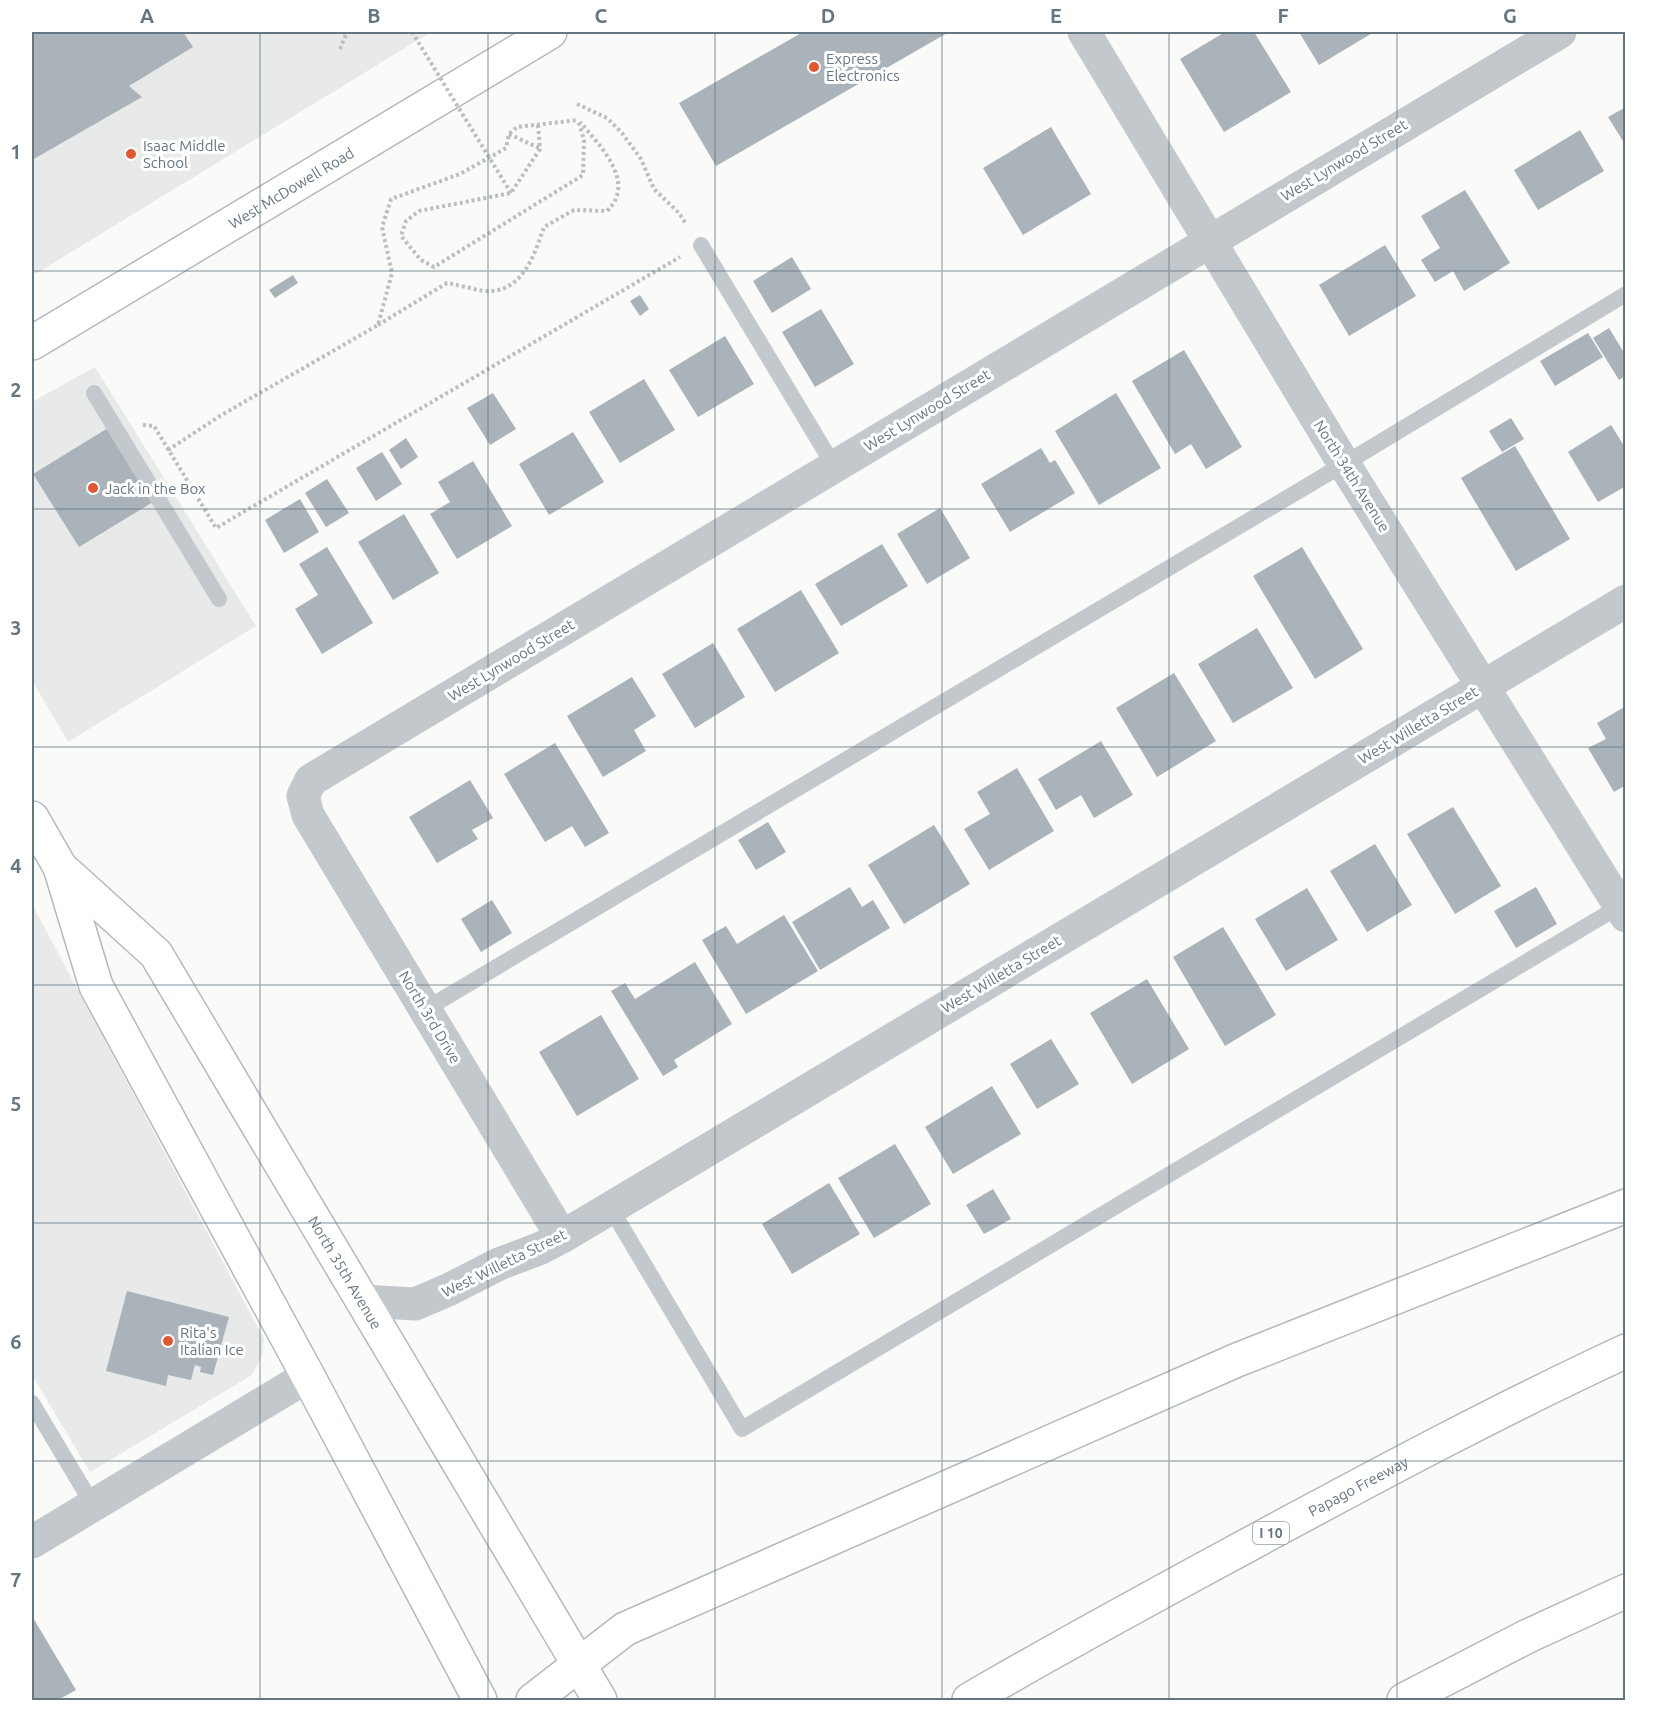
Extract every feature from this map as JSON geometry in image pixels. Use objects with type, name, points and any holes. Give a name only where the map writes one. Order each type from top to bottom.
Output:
[{"type":"main road","name":"West McDowell Road","points":[[32,343],[550,32]]},
{"type":"main road","name":"North 35th Avenue","points":[[32,818],[60,867],[96,986],[308,1376],[480,1701]]},
{"type":"main road","name":"North 35th Avenue","points":[[60,867],[156,954],[600,1701]]},
{"type":"main road","points":[[533,1701],[625,1629],[1238,1360],[1626,1206]]},
{"type":"main road","name":"Papago Freeway","points":[[969,1701],[1168,1588],[1365,1482],[1626,1351]]},
{"type":"main road","points":[[1404,1701],[1528,1636],[1626,1591]]},
{"type":"street","name":"North 34th Avenue","points":[[1084,32],[1344,464],[1624,908]]},
{"type":"street","name":"West Lynwood Street","points":[[303,796],[311,780],[1209,240],[1560,32]]},
{"type":"street","name":"West Willetta Street","points":[[362,1301],[415,1304],[562,1237],[1626,601]]},
{"type":"street","name":"North 3rd Drive","points":[[303,796],[308,815],[562,1237]]},
{"type":"street","points":[[32,1542],[308,1376]]},
{"type":"lane","points":[[700,245],[834,466]]},
{"type":"lane","points":[[426,1009],[1626,294]]},
{"type":"lane","points":[[94,393],[219,599]]},
{"type":"lane","points":[[610,1207],[742,1429],[1624,908]]},
{"type":"lane","points":[[32,1403],[93,1505]]},
{"type":"path","points":[[340,49],[347,32]]},
{"type":"path","points":[[412,32],[511,193]]},
{"type":"path","points":[[112,423],[154,426],[216,528],[700,245],[679,213],[654,189],[641,159],[622,133],[607,118],[577,104]]},
{"type":"path","points":[[538,125],[540,148],[511,193],[419,211],[406,221],[402,236],[421,260],[434,267],[583,175],[584,140],[578,120]]},
{"type":"path","points":[[378,325],[392,273],[382,227],[391,199],[460,174],[506,148],[509,134],[517,127],[578,120]]},
{"type":"path","points":[[168,450],[220,416],[447,283],[486,291],[511,284],[519,279],[533,257],[544,227],[574,210],[607,211],[616,202],[619,188],[612,162],[578,120]]},
{"type":"path","points":[[509,134],[540,148]]},
{"type":"shaded area","name":"Isaac Middle School","points":[[32,32],[431,32],[32,276]]},
{"type":"shaded area","points":[[95,367],[256,626],[68,742],[32,680],[32,402]]},
{"type":"shaded area","points":[[32,904],[264,1339],[262,1356],[252,1375],[90,1472],[32,1375]]},
{"type":"building","points":[[32,32],[183,32],[193,47],[129,86],[142,97],[32,160]]},
{"type":"building","name":"Express Electronics","points":[[803,32],[949,32],[716,166],[679,103]]},
{"type":"building","points":[[1225,32],[1254,32],[1291,92],[1224,132],[1180,59]]},
{"type":"building","points":[[1299,32],[1374,32],[1319,65]]},
{"type":"building","points":[[1626,107],[1626,146],[1608,117]]},
{"type":"building","points":[[1051,127],[1091,194],[1023,235],[983,168]]},
{"type":"building","points":[[1580,130],[1604,171],[1538,210],[1514,170]]},
{"type":"building","points":[[1465,190],[1510,263],[1464,291],[1453,271],[1435,282],[1421,260],[1440,248],[1421,216]]},
{"type":"building","points":[[1385,245],[1416,296],[1349,336],[1319,285]]},
{"type":"building","points":[[792,257],[811,289],[772,313],[753,281]]},
{"type":"building","points":[[293,275],[298,283],[275,298],[269,290]]},
{"type":"building","points":[[640,295],[649,309],[640,316],[630,301]]},
{"type":"building","points":[[821,309],[854,364],[815,387],[782,332]]},
{"type":"building","points":[[1609,328],[1626,356],[1626,376],[1619,380],[1593,338]]},
{"type":"building","points":[[1588,333],[1603,357],[1555,386],[1540,361]]},
{"type":"building","points":[[725,336],[754,384],[698,417],[669,370]]},
{"type":"building","points":[[1184,350],[1242,447],[1206,469],[1191,444],[1175,454],[1132,381]]},
{"type":"building","points":[[644,379],[675,430],[620,463],[589,412]]},
{"type":"building","points":[[493,393],[516,429],[490,445],[467,408]]},
{"type":"building","points":[[1116,393],[1161,468],[1099,505],[1055,431]]},
{"type":"building","points":[[1511,418],[1524,439],[1502,452],[1489,431]]},
{"type":"building","points":[[1611,425],[1626,449],[1626,486],[1598,502],[1568,452]]},
{"type":"building","name":"Jack in the Box","points":[[108,428],[153,502],[79,547],[33,474]]},
{"type":"building","points":[[573,432],[604,482],[549,515],[519,464]]},
{"type":"building","points":[[406,438],[418,457],[401,469],[389,450]]},
{"type":"building","points":[[1515,446],[1570,539],[1516,571],[1461,478]]},
{"type":"building","points":[[1041,448],[1050,463],[1055,460],[1075,493],[1010,532],[981,484]]},
{"type":"building","points":[[382,452],[402,484],[376,501],[356,468]]},
{"type":"building","points":[[473,461],[512,526],[457,559],[430,514],[450,502],[438,482]]},
{"type":"building","points":[[327,479],[349,513],[326,527],[305,493]]},
{"type":"building","points":[[300,499],[319,532],[284,553],[265,520]]},
{"type":"building","points":[[940,508],[970,558],[927,584],[897,534]]},
{"type":"building","points":[[404,514],[439,573],[393,600],[358,542]]},
{"type":"building","points":[[882,544],[908,586],[841,626],[815,584]]},
{"type":"building","points":[[327,547],[373,623],[322,654],[295,609],[318,595],[299,564]]},
{"type":"building","points":[[1302,547],[1363,649],[1315,679],[1253,576]]},
{"type":"building","points":[[801,590],[839,653],[775,692],[737,629]]},
{"type":"building","points":[[1257,628],[1293,688],[1233,723],[1198,664]]},
{"type":"building","points":[[713,643],[745,697],[695,728],[662,674]]},
{"type":"building","points":[[1174,673],[1216,741],[1157,777],[1116,708]]},
{"type":"building","points":[[632,677],[656,716],[634,730],[646,751],[603,777],[567,716]]},
{"type":"building","points":[[1626,706],[1626,785],[1614,792],[1588,748],[1606,739],[1597,723]]},
{"type":"building","points":[[1101,741],[1133,795],[1094,818],[1081,795],[1056,810],[1038,779]]},
{"type":"building","points":[[555,743],[609,833],[585,847],[572,826],[545,842],[504,774]]},
{"type":"building","points":[[1017,768],[1054,831],[989,870],[964,829],[990,814],[977,792]]},
{"type":"building","points":[[470,780],[493,818],[472,830],[478,839],[437,863],[409,817]]},
{"type":"building","points":[[1453,807],[1501,886],[1455,914],[1407,834]]},
{"type":"building","points":[[768,822],[786,852],[756,870],[738,840]]},
{"type":"building","points":[[934,825],[970,884],[904,924],[868,865]]},
{"type":"building","points":[[1375,844],[1412,905],[1367,932],[1330,871]]},
{"type":"building","points":[[850,887],[862,907],[873,900],[890,928],[820,970],[792,922]]},
{"type":"building","points":[[1536,887],[1557,924],[1516,948],[1494,911]]},
{"type":"building","points":[[1307,888],[1338,940],[1286,971],[1255,919]]},
{"type":"building","points":[[492,900],[512,933],[481,952],[461,919]]},
{"type":"building","points":[[784,915],[818,971],[746,1014],[702,940],[726,926],[737,944]]},
{"type":"building","points":[[1223,927],[1276,1015],[1225,1046],[1173,957]]},
{"type":"building","points":[[695,962],[732,1024],[674,1060],[678,1067],[663,1076],[611,991],[625,983],[635,999]]},
{"type":"building","points":[[1147,979],[1189,1049],[1132,1084],[1090,1013]]},
{"type":"building","points":[[601,1015],[639,1079],[577,1116],[539,1052]]},
{"type":"building","points":[[1051,1039],[1079,1084],[1037,1109],[1010,1064]]},
{"type":"building","points":[[992,1086],[1021,1134],[953,1174],[925,1127]]},
{"type":"building","points":[[895,1144],[931,1204],[874,1238],[838,1178]]},
{"type":"building","points":[[829,1183],[860,1234],[792,1274],[762,1224]]},
{"type":"building","points":[[993,1189],[1011,1219],[984,1234],[966,1205]]},
{"type":"building","name":"Rita's Italian Ice","points":[[127,1291],[229,1317],[213,1375],[200,1372],[201,1367],[195,1365],[191,1380],[168,1375],[166,1386],[106,1371]]},
{"type":"building","points":[[32,1616],[76,1690],[58,1700],[32,1700]]},
{"type":"place","name":"Express Electronics","points":[[814,67]]},
{"type":"place","name":"Isaac Middle School","points":[[131,154]]},
{"type":"place","name":"Jack in the Box","points":[[93,488]]},
{"type":"place","name":"Rita's Italian Ice","points":[[168,1341]]}]
